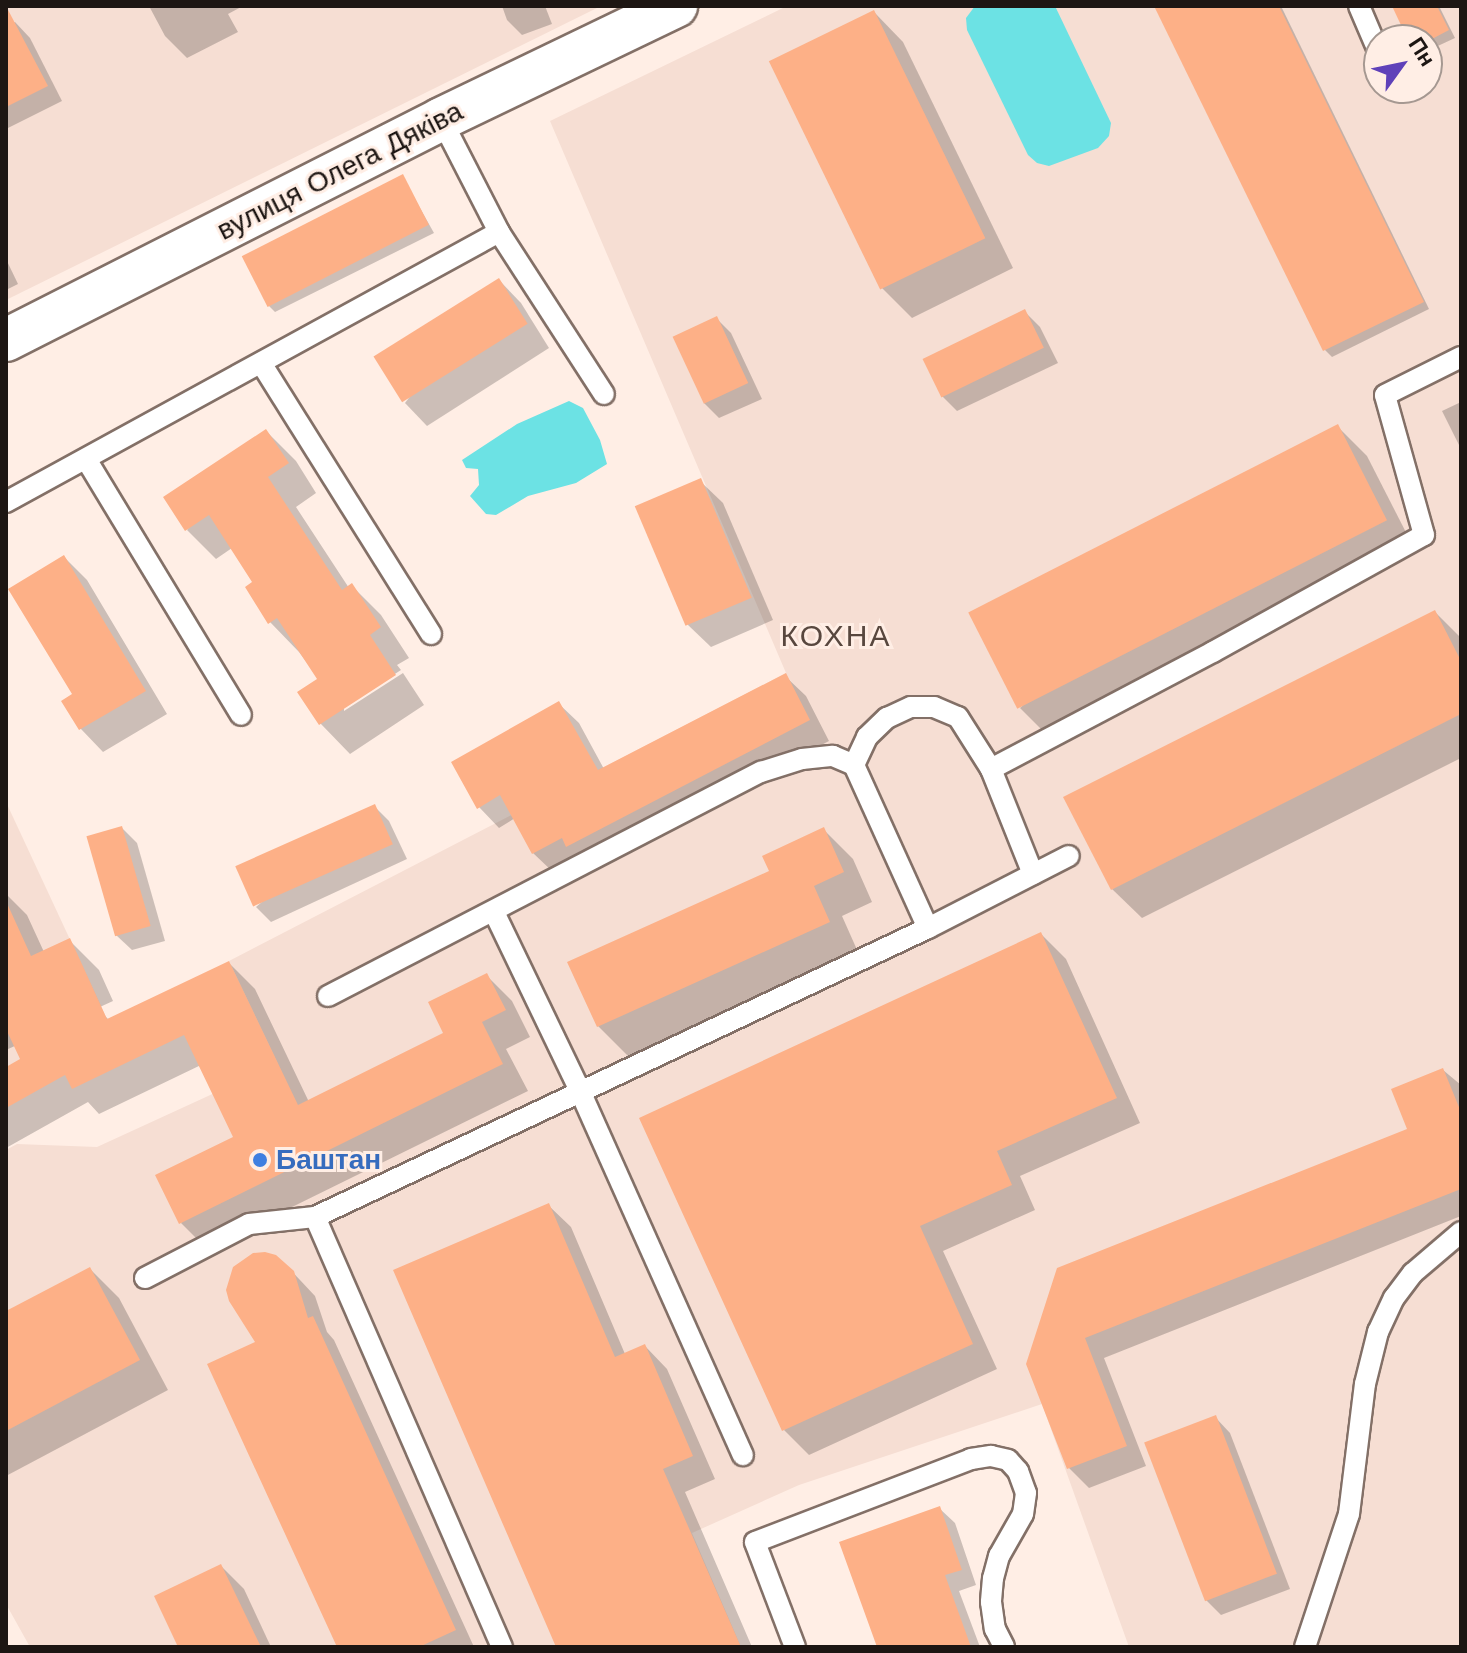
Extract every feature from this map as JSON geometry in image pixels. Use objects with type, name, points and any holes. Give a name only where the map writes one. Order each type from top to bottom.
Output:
[{"type":"street","name":"вулиця Олега Дяківа","points":[[6,340],[441,119],[676,6]]},
{"type":"lane","points":[[441,119],[499,232],[604,394]]},
{"type":"lane","points":[[6,502],[499,232]]},
{"type":"lane","points":[[991,769],[1213,652],[1424,535],[1385,395],[1461,357]]},
{"type":"lane","points":[[261,363],[431,634]]},
{"type":"lane","points":[[86,459],[241,715]]},
{"type":"lane","points":[[854,765],[867,737],[887,718],[911,707],[934,707],[958,717],[991,769],[1033,874]]},
{"type":"lane","points":[[328,996],[761,772],[802,759],[833,756],[854,765],[928,928]]},
{"type":"lane","points":[[145,1278],[249,1224],[315,1217],[928,928],[1069,856]]},
{"type":"lane","points":[[494,912],[580,1091],[743,1455]]},
{"type":"lane","points":[[315,1217],[502,1647]]},
{"type":"lane","points":[[1305,1647],[1349,1514],[1365,1384],[1378,1332],[1394,1298],[1413,1273],[1461,1232]]},
{"type":"lane","points":[[795,1647],[755,1542],[971,1459],[991,1456],[1008,1460],[1018,1471],[1026,1493],[1023,1514],[999,1556],[993,1578],[993,1616],[1004,1647]]},
{"type":"shaded area","points":[[6,6],[601,6],[6,300]]},
{"type":"shaded area","points":[[787,6],[1461,6],[1461,1647],[1129,1647],[1042,1404],[799,1485],[692,1533],[741,1647],[30,1647],[6,1604],[6,1150],[17,1144],[97,1147],[278,1064],[229,961],[786,673],[550,121]]},
{"type":"shaded area","points":[[6,802],[107,1019],[6,1067]]},
{"type":"water","points":[[975,6],[1055,6],[1111,123],[1109,136],[1098,148],[1049,166],[1037,163],[1028,155],[967,30],[966,18]]},
{"type":"water","points":[[569,401],[583,408],[600,440],[607,464],[576,483],[528,496],[496,515],[486,514],[470,496],[479,485],[478,469],[466,468],[462,460],[517,424]]},
{"type":"building","points":[[6,6],[48,86],[6,107]]},
{"type":"building","points":[[1154,6],[1279,6],[1424,302],[1323,351]]},
{"type":"building","points":[[1392,6],[1437,6],[1449,30],[1443,33],[1443,24],[1400,24]]},
{"type":"building","points":[[874,10],[985,238],[880,290],[769,61]]},
{"type":"building","points":[[403,174],[429,225],[268,307],[242,256]]},
{"type":"building","points":[[499,278],[528,324],[402,402],[373,356]]},
{"type":"building","points":[[1025,309],[1044,348],[941,398],[923,359]]},
{"type":"building","points":[[717,316],[748,383],[704,404],[673,337]]},
{"type":"building","points":[[1338,424],[1387,520],[1017,709],[968,612]]},
{"type":"building","points":[[266,429],[289,463],[268,477],[342,590],[352,583],[381,627],[370,635],[396,675],[319,725],[297,692],[317,679],[277,618],[268,624],[245,587],[252,582],[209,515],[185,531],[163,497]]},
{"type":"building","points":[[701,478],[752,598],[686,626],[635,506]]},
{"type":"building","points":[[64,555],[146,691],[79,730],[61,701],[72,694],[8,589]]},
{"type":"building","points":[[1435,610],[1461,661],[1461,714],[1111,890],[1063,797]]},
{"type":"building","points":[[786,673],[810,720],[566,847],[562,838],[532,854],[500,795],[477,809],[451,762],[559,701],[598,770]]},
{"type":"building","points":[[375,804],[393,844],[253,906],[235,866]]},
{"type":"building","points":[[122,826],[151,926],[115,936],[86,836]]},
{"type":"building","points":[[824,827],[844,872],[814,886],[830,922],[597,1027],[567,962],[769,871],[762,856]]},
{"type":"building","points":[[6,901],[31,956],[70,938],[107,1019],[229,961],[298,1105],[443,1033],[428,1002],[487,973],[506,1010],[482,1022],[503,1064],[179,1224],[155,1175],[233,1137],[184,1035],[72,1089],[65,1075],[6,1108],[6,1067],[20,1059],[6,1029]]},
{"type":"building","points":[[1041,932],[1117,1098],[997,1151],[1012,1185],[920,1226],[973,1344],[782,1431],[639,1118]]},
{"type":"building","points":[[1443,1068],[1461,1112],[1461,1189],[1085,1338],[1127,1446],[1067,1469],[1026,1364],[1057,1268],[1407,1129],[1391,1089]]},
{"type":"building","points":[[549,1203],[615,1357],[645,1344],[693,1456],[663,1469],[741,1647],[556,1647],[393,1270]]},
{"type":"building","points":[[253,1253],[276,1255],[294,1271],[308,1318],[313,1316],[456,1630],[419,1647],[337,1647],[207,1364],[255,1342],[229,1301],[226,1290],[233,1267]]},
{"type":"building","points":[[90,1267],[140,1360],[6,1431],[6,1311]]},
{"type":"building","points":[[1216,1415],[1277,1574],[1205,1601],[1144,1443]]},
{"type":"building","points":[[940,1506],[962,1570],[945,1575],[971,1647],[877,1647],[839,1542]]},
{"type":"building","points":[[221,1564],[261,1647],[178,1647],[154,1596]]},
{"type":"place","name":"Баштан","points":[[260,1160]]},
{"type":"district","name":"КОХНА","points":[[836,636]]}]
